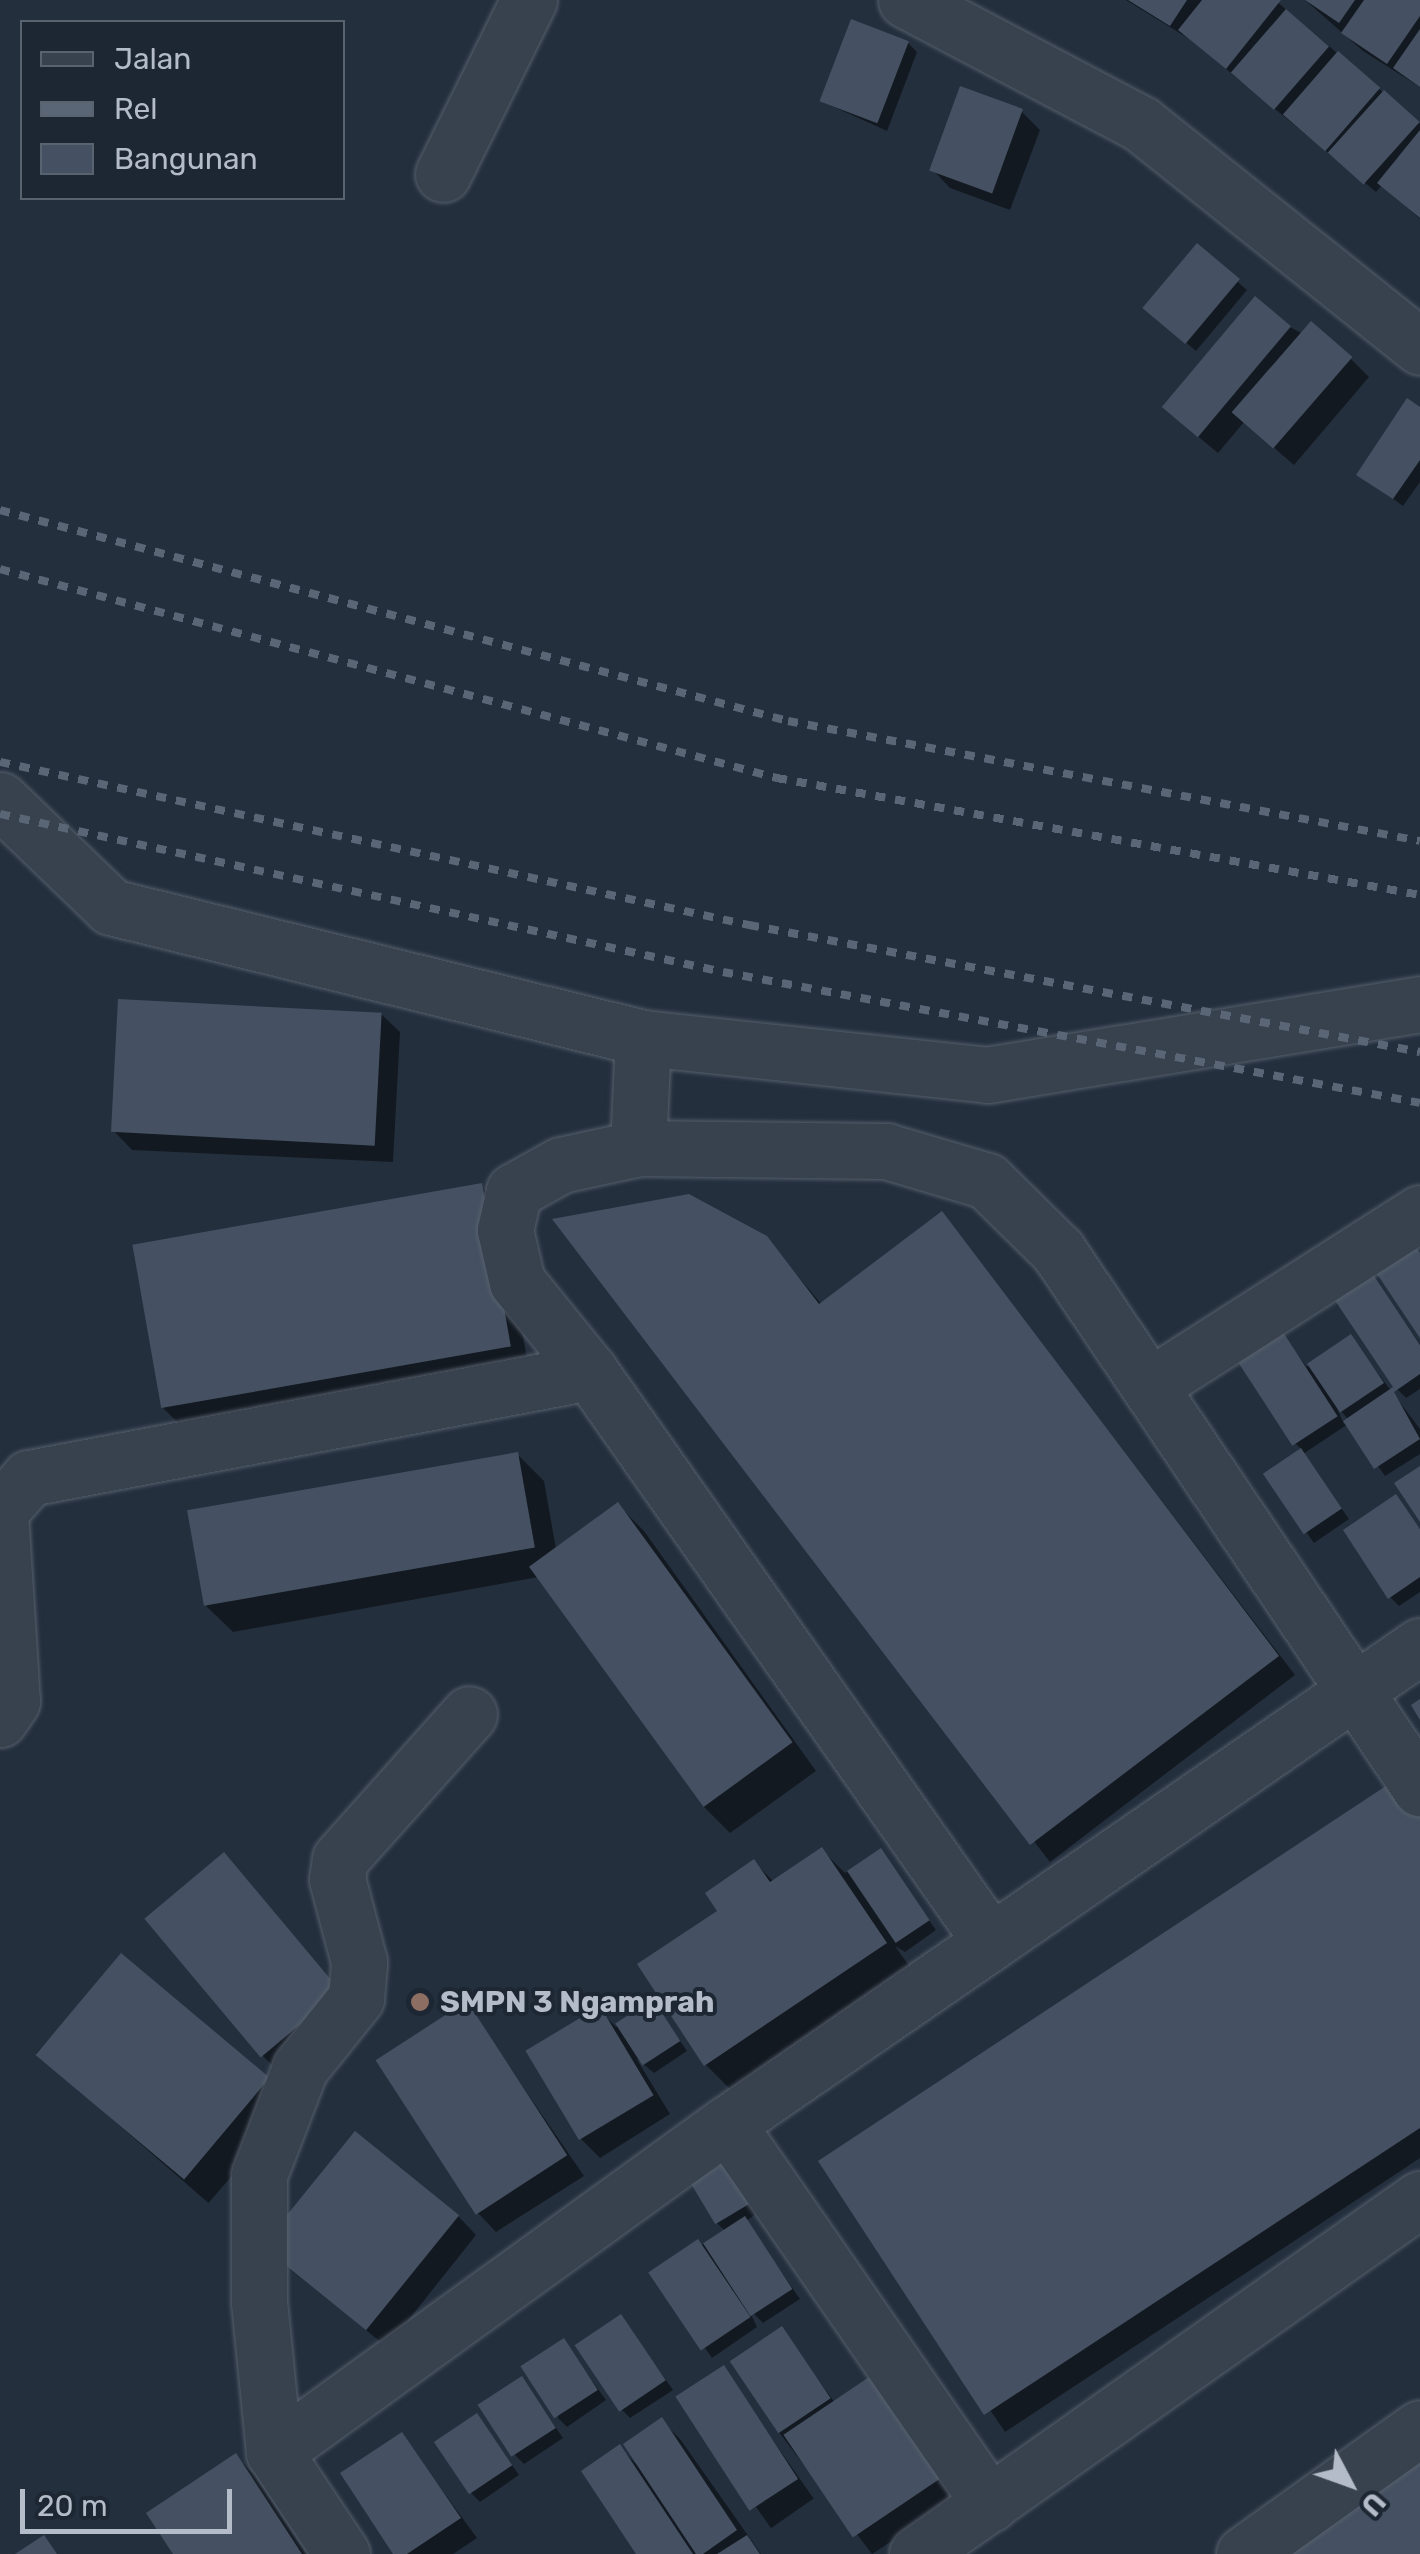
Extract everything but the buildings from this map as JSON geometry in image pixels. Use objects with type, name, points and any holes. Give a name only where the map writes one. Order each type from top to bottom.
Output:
[{"type":"street","points":[[443,174],[529,0]]},
{"type":"street","points":[[906,0],[1141,124],[1418,344]]},
{"type":"street","points":[[0,800],[111,907],[643,1038],[987,1075],[1420,1004]]},
{"type":"street","points":[[638,1148],[643,1038]]},
{"type":"street","points":[[991,1942],[590,1372],[517,1282],[505,1230],[514,1191],[562,1166],[638,1148],[886,1151],[987,1180],[1058,1251],[1420,1788]]},
{"type":"street","points":[[1151,1385],[1420,1213]]},
{"type":"street","points":[[0,1719],[12,1702],[0,1512],[29,1478],[590,1372]]},
{"type":"street","points":[[274,2452],[728,2124],[1420,1646]]},
{"type":"street","points":[[342,2554],[274,2452],[259,2301],[259,2175],[300,2068],[356,1998],[359,1962],[337,1879],[340,1860],[469,1714]]},
{"type":"street","points":[[728,2124],[990,2504]]},
{"type":"street","points":[[921,2553],[1420,2199]]},
{"type":"street","points":[[1244,2554],[1420,2428]]},
{"type":"railway","points":[[0,510],[788,721],[1420,841]]},
{"type":"railway","points":[[0,569],[777,778],[1420,895]]},
{"type":"railway","points":[[0,762],[749,925],[1420,1052]]},
{"type":"railway","points":[[0,814],[723,972],[1420,1103]]},
{"type":"place","name":"SMPN 3 Ngamprah","points":[[420,2002]]}]
